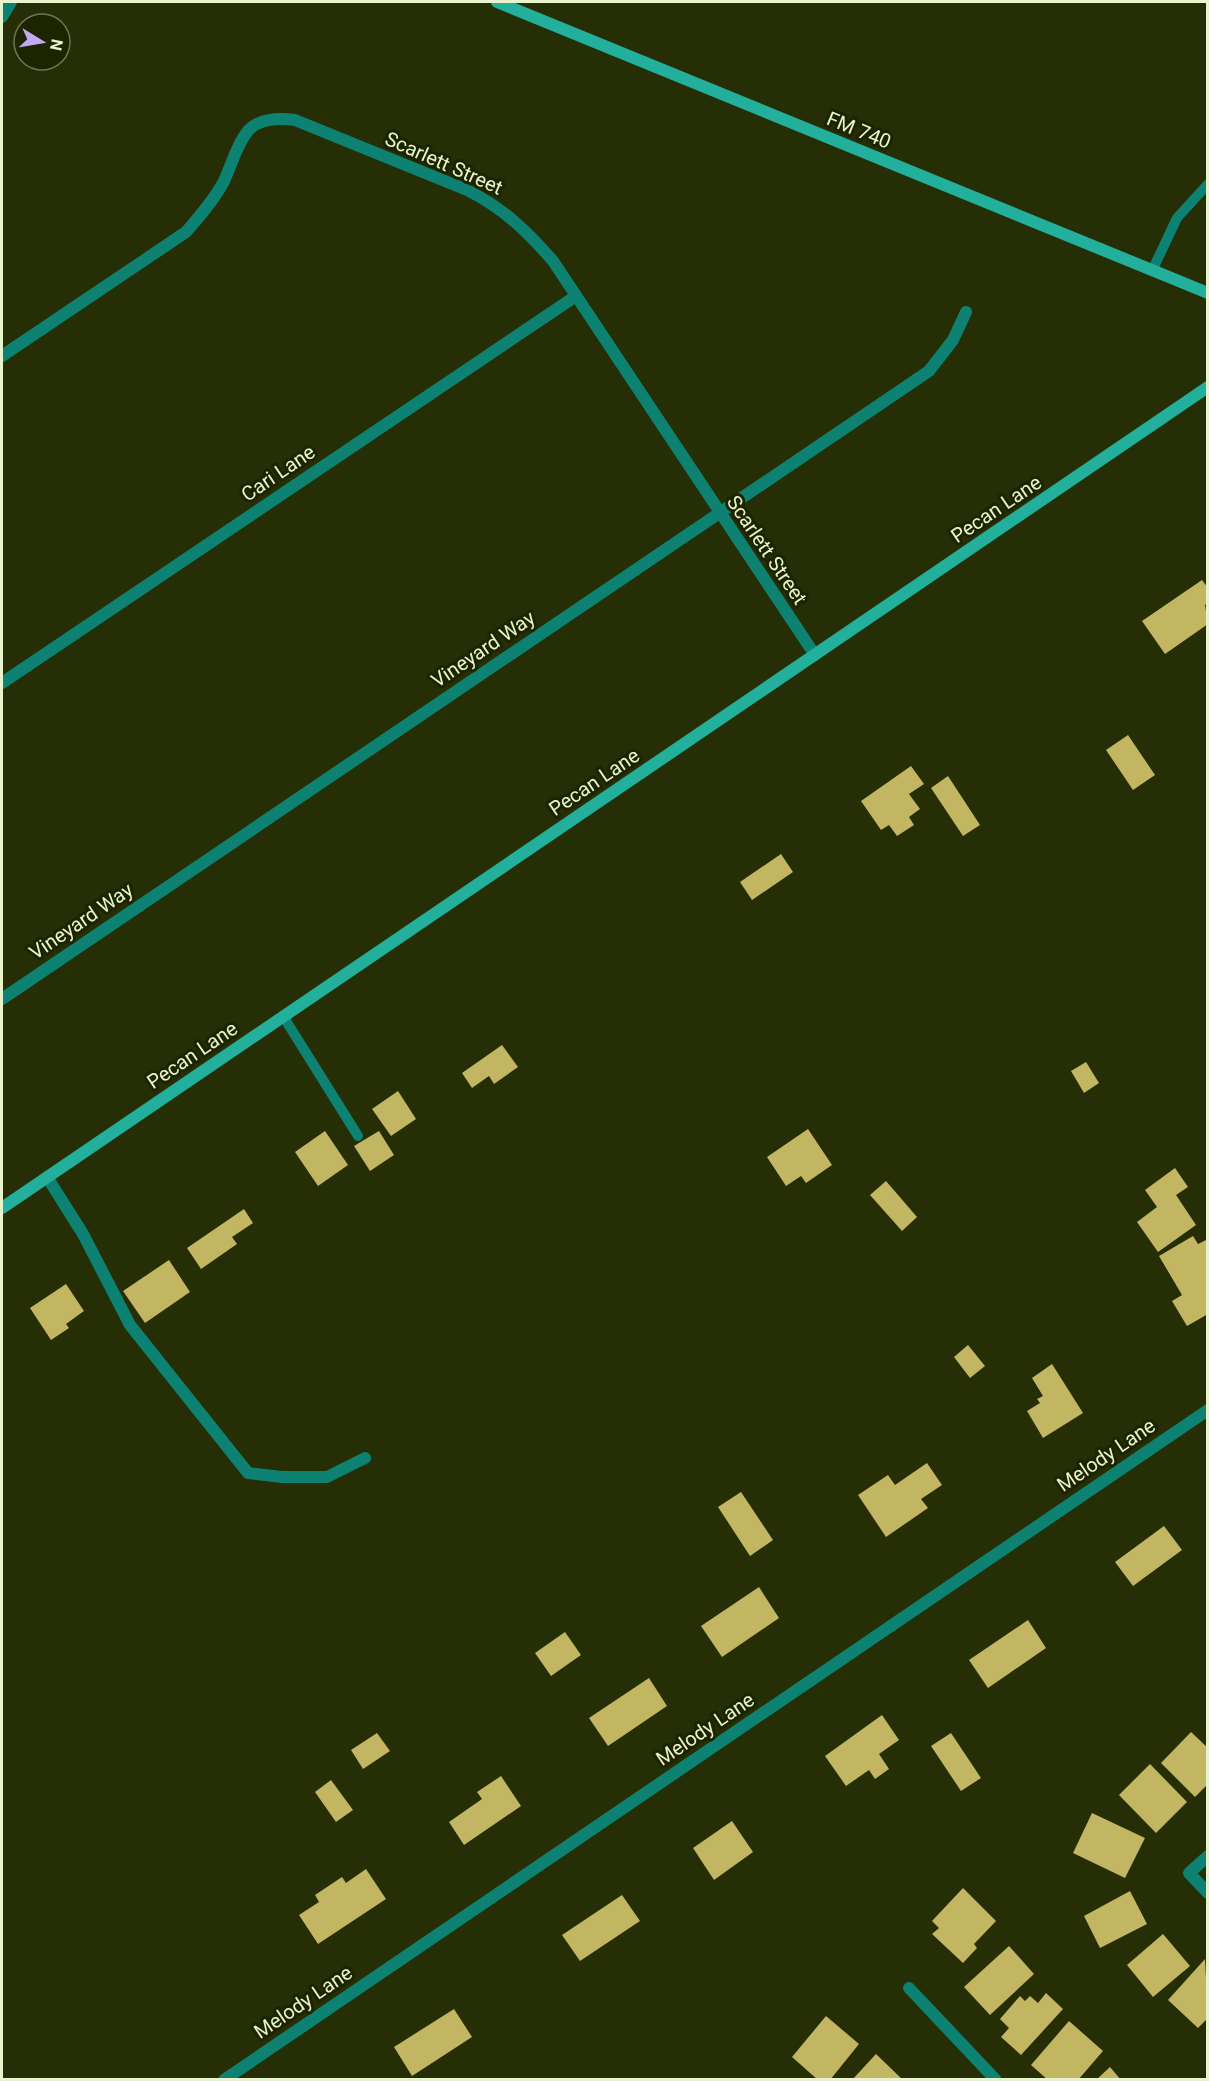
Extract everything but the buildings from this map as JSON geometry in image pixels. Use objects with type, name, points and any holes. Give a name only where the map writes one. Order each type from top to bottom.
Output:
[{"type":"street","points":[[2,17],[11,2]]},
{"type":"street","name":"FM 740","points":[[497,2],[1208,293]]},
{"type":"street","name":"Scarlett Street","points":[[2,356],[186,232],[205,211],[222,185],[247,132],[257,124],[278,118],[295,120],[493,203],[532,236],[553,261],[815,655]]},
{"type":"street","name":"Cari Lane","points":[[2,682],[576,296]]},
{"type":"street","name":"Vineyard Way","points":[[2,999],[929,371],[953,340],[966,312]]},
{"type":"street","name":"Pecan Lane","points":[[2,1208],[1208,387]]},
{"type":"street","points":[[47,1177],[83,1234],[130,1325],[248,1473],[282,1477],[327,1477],[365,1458]]},
{"type":"street","name":"Melody Lane","points":[[224,2079],[1208,1410]]},
{"type":"street","points":[[1208,1856],[1189,1873],[1208,1893]]},
{"type":"street","points":[[909,1988],[996,2079]]},
{"type":"lane","points":[[1152,271],[1177,218],[1208,184]]},
{"type":"lane","points":[[284,1016],[358,1136]]}]
